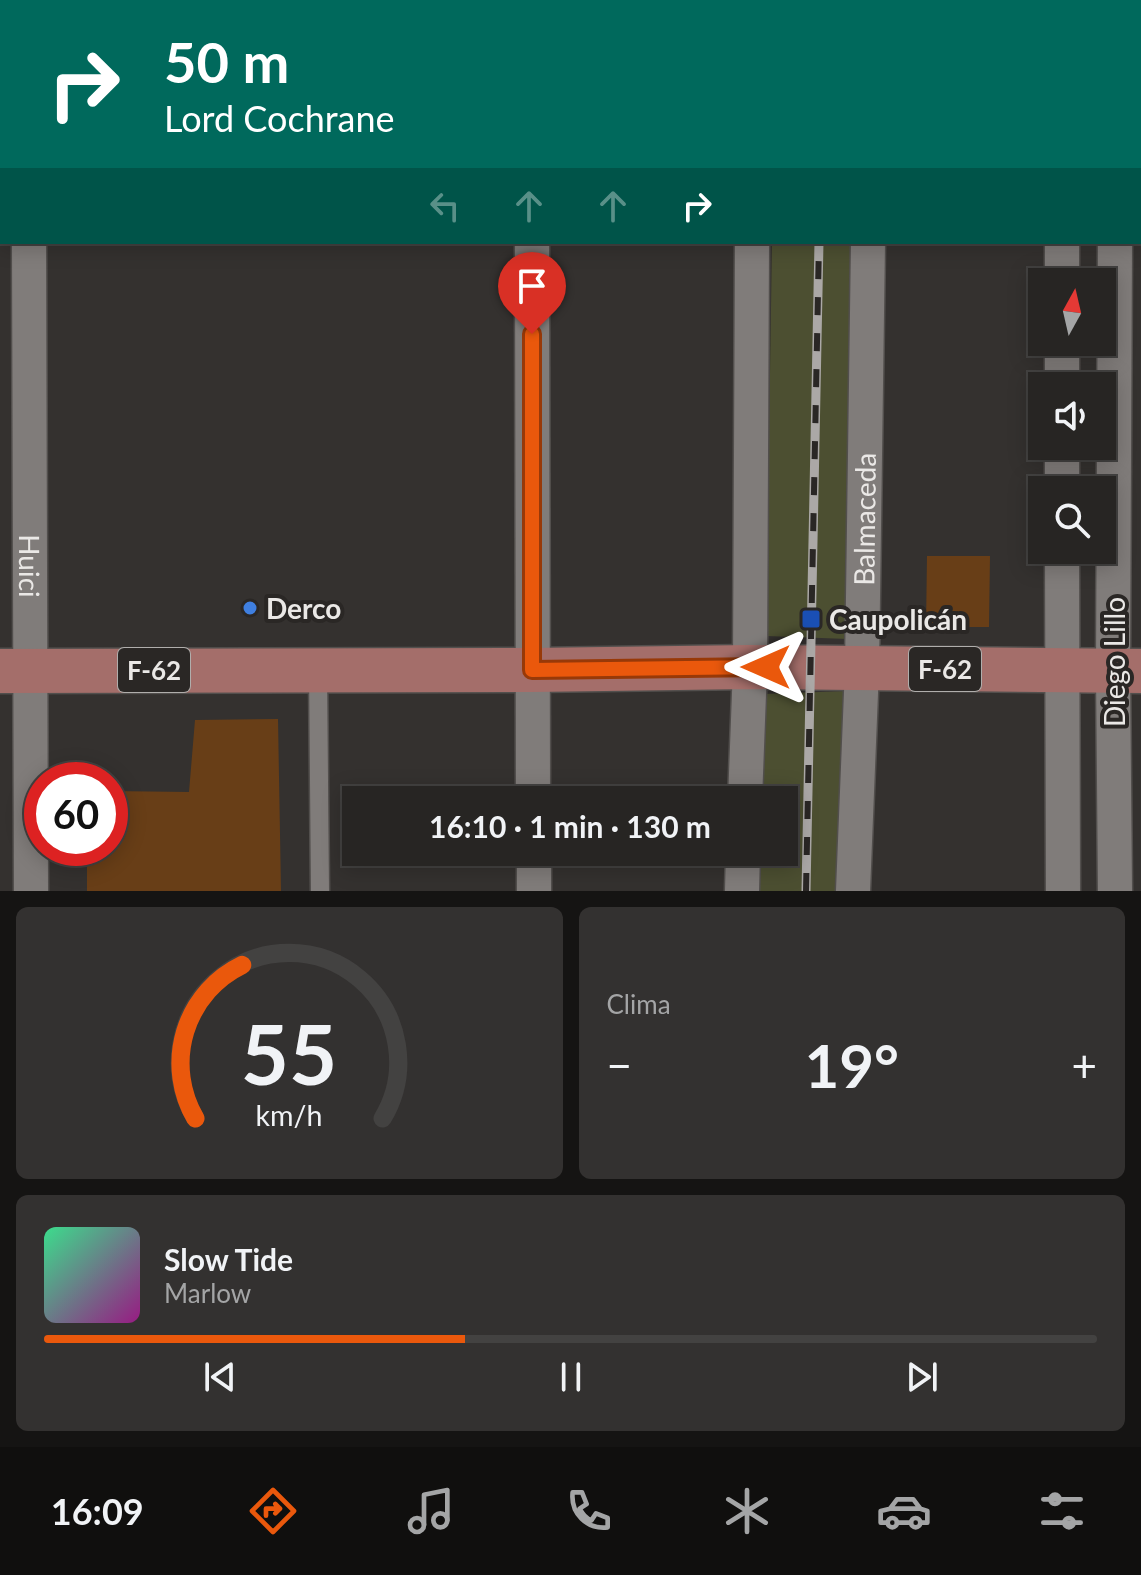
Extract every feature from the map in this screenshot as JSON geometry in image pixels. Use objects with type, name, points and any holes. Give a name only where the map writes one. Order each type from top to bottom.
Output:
[{"type":"main road","name":"F-62","points":[[15,670],[750,667],[1127,671]]},
{"type":"street","name":"Huici","points":[[29,244],[15,670],[31,891]]},
{"type":"street","points":[[532,244],[533,786]]},
{"type":"street","points":[[746,786],[750,667],[752,244]]},
{"type":"street","name":"Balmaceda","points":[[853,891],[862,668],[868,244]]},
{"type":"street","points":[[1062,244],[1062,268]]},
{"type":"street","name":"Diego Lillo","points":[[1115,244],[1127,671],[1115,891]]},
{"type":"street","name":"Diego Lillo","points":[[1062,564],[1063,891]]},
{"type":"street","points":[[534,866],[534,891]]},
{"type":"street","points":[[742,891],[743,866]]},
{"type":"lane","points":[[318,670],[320,891]]},
{"type":"green space","points":[[772,244],[856,244],[848,639],[766,636]]},
{"type":"green space","points":[[848,691],[841,891],[757,891],[758,866],[798,866],[798,786],[760,786],[763,694]]},
{"type":"building","points":[[927,556],[990,556],[989,627],[926,627]]},
{"type":"building","points":[[278,719],[281,891],[87,891],[87,866],[128,866],[128,791],[189,792],[195,720]]},
{"type":"railway","points":[[806,891],[819,244]]},
{"type":"place","name":"Derco","points":[[250,608]]},
{"type":"place","name":"Caupolicán","points":[[811,619]]},
{"type":"route","points":[[532,334],[532,670],[766,667]]}]
